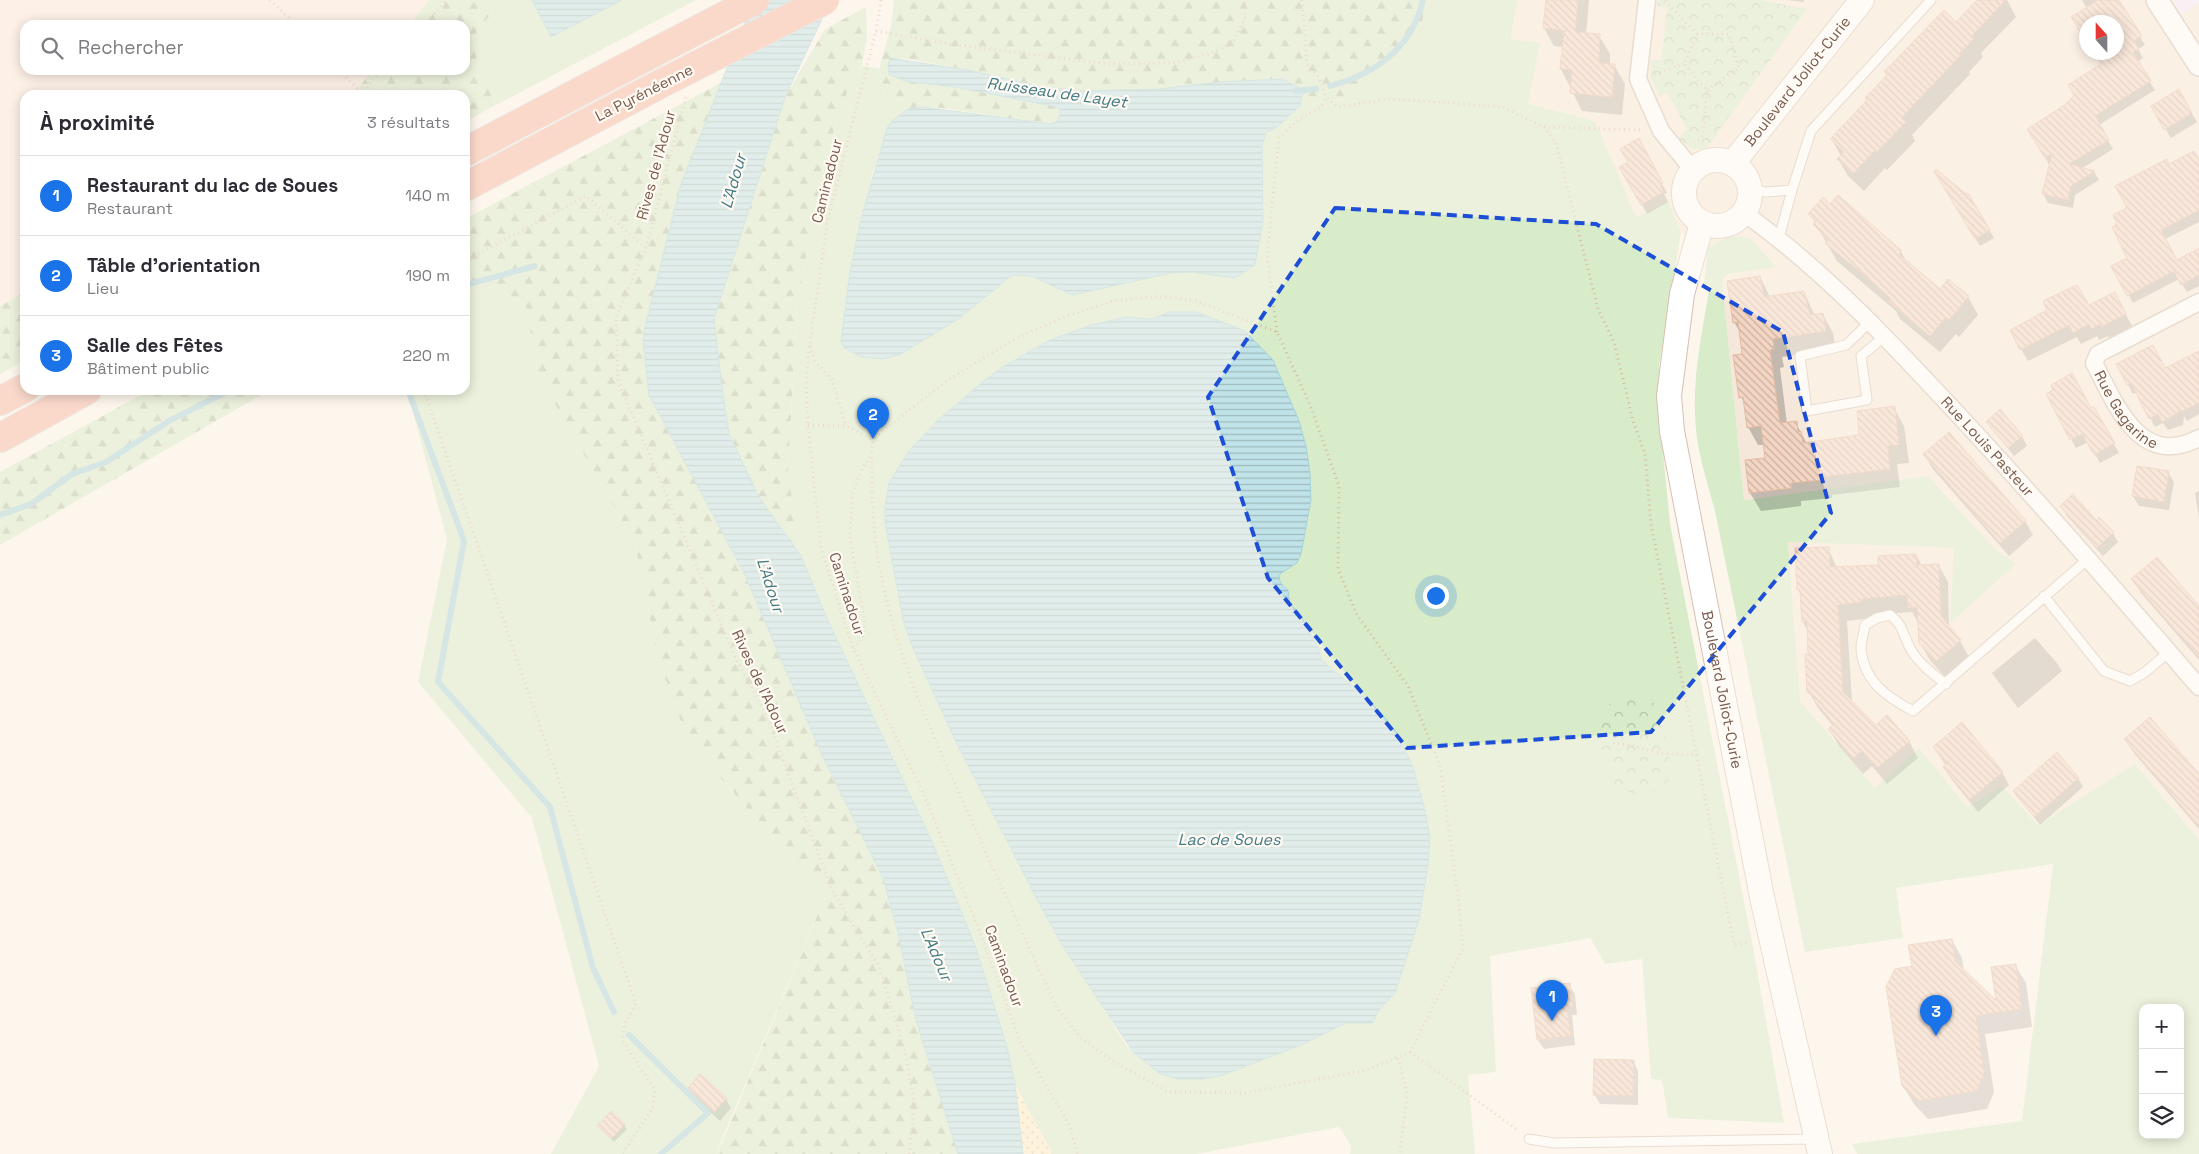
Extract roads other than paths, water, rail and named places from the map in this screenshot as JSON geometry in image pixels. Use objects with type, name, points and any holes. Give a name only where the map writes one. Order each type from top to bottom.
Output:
[{"type":"highway","name":"La Pyrénéenne","points":[[470,149],[755,0]]},
{"type":"highway","name":"La Pyrénéenne","points":[[470,185],[675,89],[825,0]]},
{"type":"highway","points":[[0,401],[20,391]]},
{"type":"highway","points":[[0,438],[78,395]]},
{"type":"main road","name":"Boulevard Joliot-Curie","points":[[1733,163],[1862,0]]},
{"type":"main road","points":[[1712,160],[1733,163],[1741,170],[1751,188],[1748,206],[1744,213],[1730,225],[1711,226],[1702,223],[1693,217],[1687,209],[1684,199],[1688,164],[1712,160]]},
{"type":"main road","name":"Boulevard Joliot-Curie","points":[[1702,223],[1682,294],[1669,396],[1672,431],[1772,941],[1818,1146]]},
{"type":"street","points":[[1647,0],[1638,80],[1661,131],[1688,164]]},
{"type":"street","points":[[2157,0],[2199,65]]},
{"type":"street","name":"Rue Louis Pasteur","points":[[1744,213],[1779,238],[1885,336],[2037,499],[2199,687]]},
{"type":"street","name":"Rue Gagarine","points":[[2199,302],[2098,354],[2094,364],[2126,422],[2138,434],[2155,445],[2186,445],[2199,438]]},
{"type":"lane","points":[[1779,238],[1811,131],[1932,0]]},
{"type":"lane","points":[[1751,188],[1765,192],[1792,190]]},
{"type":"lane","points":[[1870,322],[1846,345],[1800,356],[1807,411],[1868,400],[1861,356],[1885,336]]},
{"type":"lane","points":[[1946,684],[1923,664],[1910,649],[1899,621],[1890,615],[1877,618],[1865,626],[1861,648],[1869,676],[1887,697],[1913,711],[1946,684],[2088,558]]},
{"type":"lane","points":[[2044,596],[2104,671],[2130,681],[2144,673],[2169,652]]},
{"type":"lane","points":[[1529,1138],[1554,1143],[1818,1146]]},
{"type":"water","points":[[532,0],[622,0],[551,37]]},
{"type":"water","name":"L'Adour","points":[[754,0],[831,0],[785,97],[714,319],[729,434],[759,497],[801,556],[826,616],[934,846],[975,945],[1007,1047],[1015,1084],[1023,1154],[958,1154],[916,1020],[898,933],[883,878],[822,755],[744,573],[649,395],[643,341],[645,327],[681,184]]},
{"type":"water","points":[[890,58],[973,71],[1037,86],[1082,91],[1159,89],[1220,82],[1283,79],[1303,90],[1300,106],[1276,128],[1266,132],[1262,146],[1263,221],[1255,265],[1235,278],[1191,272],[1171,273],[1072,295],[1034,277],[1023,275],[1011,276],[957,320],[899,355],[882,359],[861,357],[844,348],[841,341],[850,271],[861,219],[887,128],[892,121],[908,109],[923,107],[1051,124],[1058,121],[1061,111],[1057,107],[955,87],[905,81],[889,74],[888,65]]},
{"type":"water","name":"Lac de Soues","points":[[1170,312],[1196,312],[1245,331],[1273,360],[1299,421],[1306,446],[1311,500],[1301,554],[1297,563],[1280,574],[1280,581],[1288,590],[1290,605],[1298,611],[1318,647],[1322,661],[1355,688],[1380,712],[1397,733],[1413,767],[1425,810],[1430,838],[1428,866],[1419,920],[1395,993],[1378,1011],[1373,1023],[1346,1023],[1301,1045],[1223,1075],[1204,1079],[1177,1079],[1159,1073],[1133,1052],[1064,948],[956,742],[913,648],[904,624],[885,523],[885,507],[889,483],[908,452],[938,420],[1001,368],[1048,341],[1091,325],[1127,317],[1152,319]]},
{"type":"waterway","name":"Ruisseau de Layet","points":[[1330,86],[1346,81],[1376,66],[1401,45],[1418,17],[1423,0]]},
{"type":"waterway","name":"Ruisseau de Layet","points":[[1295,91],[1316,89]]},
{"type":"waterway","points":[[470,284],[535,266]]},
{"type":"waterway","points":[[0,515],[31,504],[72,474],[106,462],[169,421],[220,395]]},
{"type":"waterway","points":[[410,395],[464,541],[438,682],[550,807],[593,968],[614,1012]]},
{"type":"waterway","points":[[629,1035],[708,1113],[661,1154]]},
{"type":"place","name":"Tâble d'orientation","points":[[873,439]]},
{"type":"place","name":"Restaurant du lac de Soues","points":[[1552,1021]]},
{"type":"place","name":"Salle des Fêtes","points":[[1936,1036]]}]
